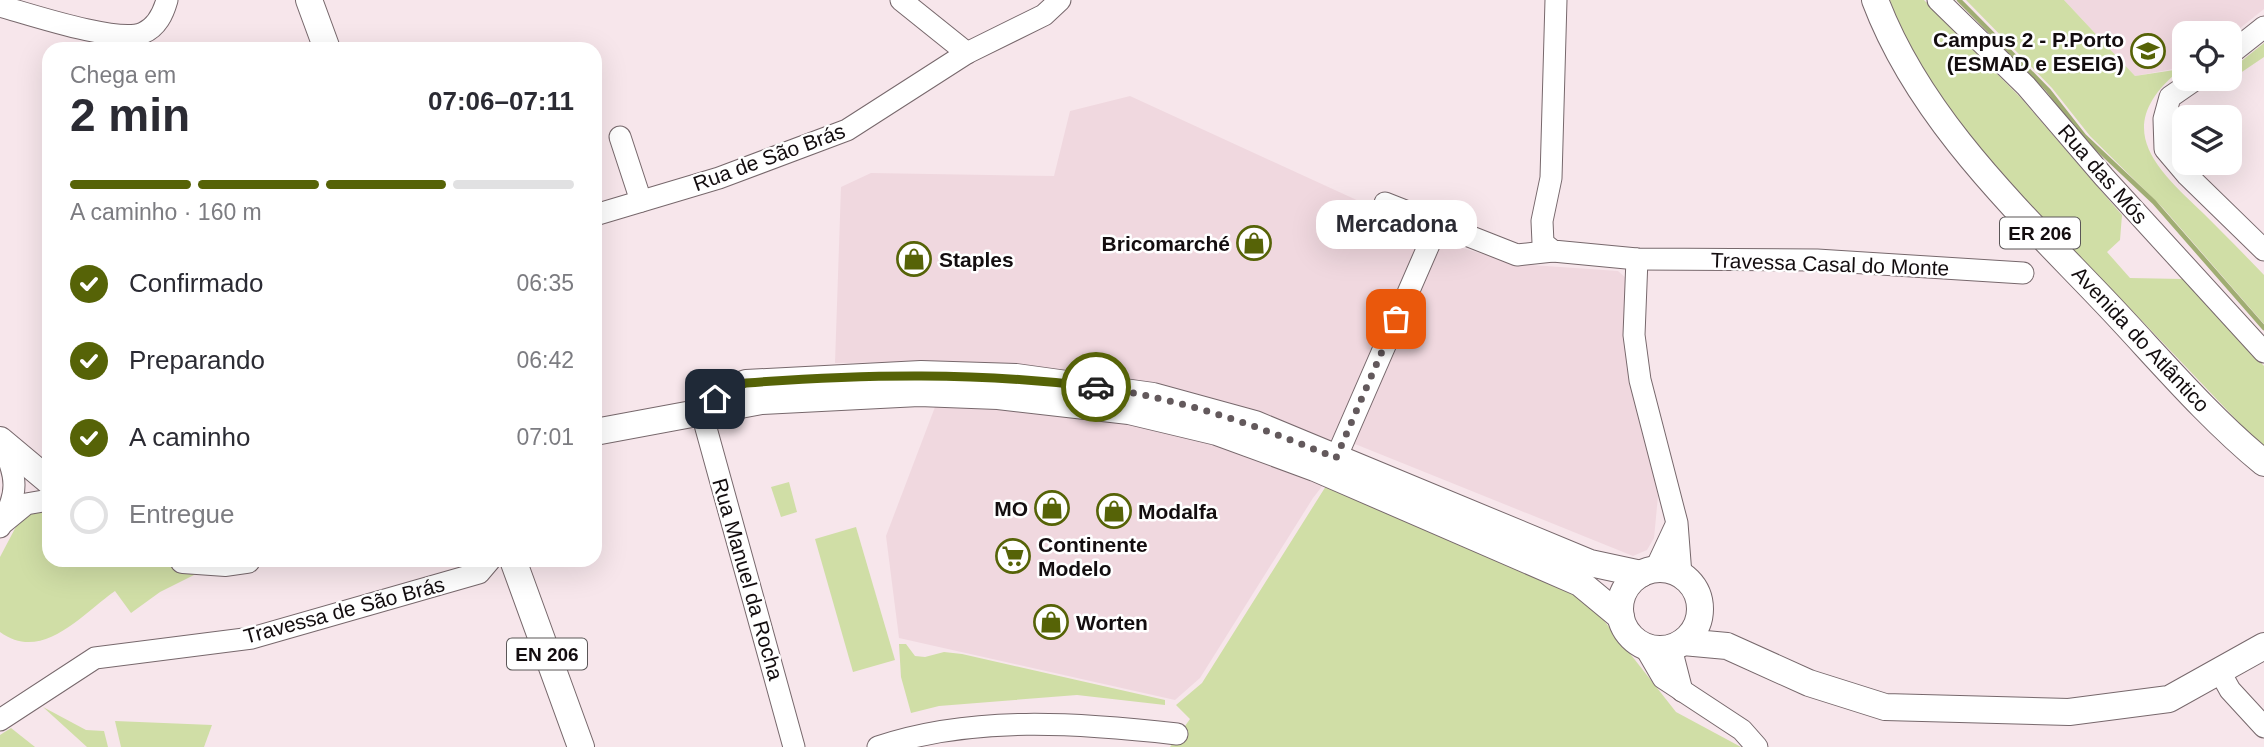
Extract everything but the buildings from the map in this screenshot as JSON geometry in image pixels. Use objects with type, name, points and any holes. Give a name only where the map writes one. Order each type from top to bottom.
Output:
[{"type":"main road","points":[[309,0],[324,42]]},
{"type":"main road","name":"Avenida do Atlântico","points":[[1875,0],[1913,77],[1959,142],[2017,208],[2237,441],[2264,463]]},
{"type":"main road","points":[[701,410],[728,389],[746,383],[921,374],[1016,377],[1133,392],[1203,407],[1255,424],[1590,564],[1659,573],[1697,595],[1700,607],[1727,646]]},
{"type":"main road","points":[[602,431],[701,410],[762,401],[919,393],[1054,401],[1169,419],[1217,432],[1315,468],[1580,583],[1621,617],[1633,640],[1645,647],[1727,646],[1809,684],[1885,706],[2069,712],[2169,699],[2220,673],[2264,646]]},
{"type":"main road","points":[[0,440],[42,475]]},
{"type":"main road","name":"Avenida do Atlântico","points":[[2237,441],[2264,480]]},
{"type":"main road","name":"EN 206","points":[[516,567],[581,747]]},
{"type":"main road","points":[[1621,617],[1624,591],[1659,573]]},
{"type":"main road","points":[[1677,645],[1693,632],[1700,607]]},
{"type":"street","points":[[0,6],[120,37],[143,33],[162,18],[167,0]]},
{"type":"street","points":[[901,0],[967,53]]},
{"type":"street","name":"Rua de São Brás","points":[[602,213],[719,178],[847,130],[967,53],[1044,15],[1060,0]]},
{"type":"street","points":[[1553,251],[1542,243],[1542,221],[1551,178],[1556,0]]},
{"type":"street","name":"Rua das Mós","points":[[1938,0],[2026,86],[2104,177],[2264,352]]},
{"type":"street","points":[[2242,44],[2264,27]]},
{"type":"street","points":[[2179,91],[2170,97],[2164,119],[2165,149],[2187,175],[2264,250]]},
{"type":"street","points":[[620,137],[641,201]]},
{"type":"street","name":"Travessa Casal do Monte","points":[[1385,203],[1517,255],[1553,251],[1637,259],[1817,260],[2022,273]]},
{"type":"street","points":[[1336,458],[1438,224]]},
{"type":"street","points":[[1637,259],[1634,335],[1640,380],[1677,523],[1659,573]]},
{"type":"street","name":"Rua Manuel da Rocha","points":[[701,410],[794,747]]},
{"type":"street","points":[[0,440],[15,477],[15,492],[1,525]]},
{"type":"street","points":[[1,525],[26,504],[42,501]]},
{"type":"street","name":"Travessa de São Brás","points":[[0,720],[95,658],[252,638],[479,573],[484,567]]},
{"type":"street","points":[[1677,645],[1682,691]]},
{"type":"street","points":[[1645,647],[1663,678],[1742,730],[1757,747]]},
{"type":"street","points":[[2220,673],[2230,690],[2264,727]]},
{"type":"street","points":[[878,747],[1045,724],[1177,734]]},
{"type":"shaded area","name":"Campus 2 - P.Porto (ESMAD e ESEIG)","points":[[2064,0],[2264,0],[2264,9],[2242,26],[2242,21],[2172,21],[2172,69],[2135,76]]},
{"type":"shaded area","points":[[1130,96],[1459,247],[1516,264],[1618,271],[1626,278],[1633,378],[1658,496],[1654,538],[1647,550],[1633,556],[1355,444],[1313,498],[1200,678],[1175,700],[899,638],[886,536],[935,407],[940,362],[835,363],[841,187],[871,173],[1054,176],[1070,111]]},
{"type":"green space","points":[[1890,0],[1924,0],[2021,98],[2122,215],[2120,240],[2107,252],[2130,278],[2183,279],[2264,366],[2264,449],[2029,204],[1972,140],[1923,72],[1904,36]]},
{"type":"green space","points":[[1966,0],[2064,0],[2135,76],[2172,70],[2172,78],[2160,90],[2148,109],[2144,127],[2147,145],[2169,179],[2264,275],[2264,324],[2163,208],[2090,136],[2052,88]]},
{"type":"green space","points":[[2264,43],[2264,57],[2242,72],[2242,61]]},
{"type":"green space","points":[[789,482],[797,512],[781,517],[771,487]]},
{"type":"green space","points":[[1326,486],[1587,599],[1676,712],[1741,747],[1170,747],[1190,719],[1176,705],[1202,683]]},
{"type":"green space","points":[[42,509],[42,567],[171,567],[198,573],[160,592],[131,613],[115,591],[75,623],[46,639],[31,642],[16,640],[0,632],[0,557],[20,519],[32,510]]},
{"type":"green space","points":[[856,527],[895,660],[853,672],[815,539]]},
{"type":"green space","points":[[899,644],[906,644],[915,656],[925,657],[944,652],[962,654],[1165,700],[1165,705],[1077,695],[939,706],[911,713],[901,677]]},
{"type":"green space","points":[[43,707],[86,730],[104,731],[108,747],[87,747]]},
{"type":"green space","points":[[115,721],[212,725],[204,747],[121,747]]},
{"type":"green space","points":[[11,728],[35,747],[0,747],[0,735]]},
{"type":"waterway","points":[[1959,0],[2048,90],[2084,136],[2154,202],[2264,328]]},
{"type":"way so far","points":[[1096,387],[1203,407],[1255,424],[1336,458],[1396,319]]},
{"type":"place","name":"Campus 2 - P.Porto (ESMAD e ESEIG)","points":[[2148,51]]},
{"type":"place","name":"Bricomarché","points":[[1254,243]]},
{"type":"place","name":"Staples","points":[[914,259]]},
{"type":"place","name":"Mercadona","points":[[1396,319]]},
{"type":"place","name":"MO","points":[[1052,508]]},
{"type":"place","name":"Modalfa","points":[[1114,511]]},
{"type":"place","name":"Continente Modelo","points":[[1013,556]]},
{"type":"place","name":"Worten","points":[[1051,622]]},
{"type":"route","points":[[715,399],[728,389],[746,383],[921,374],[1016,377],[1096,387]]}]
